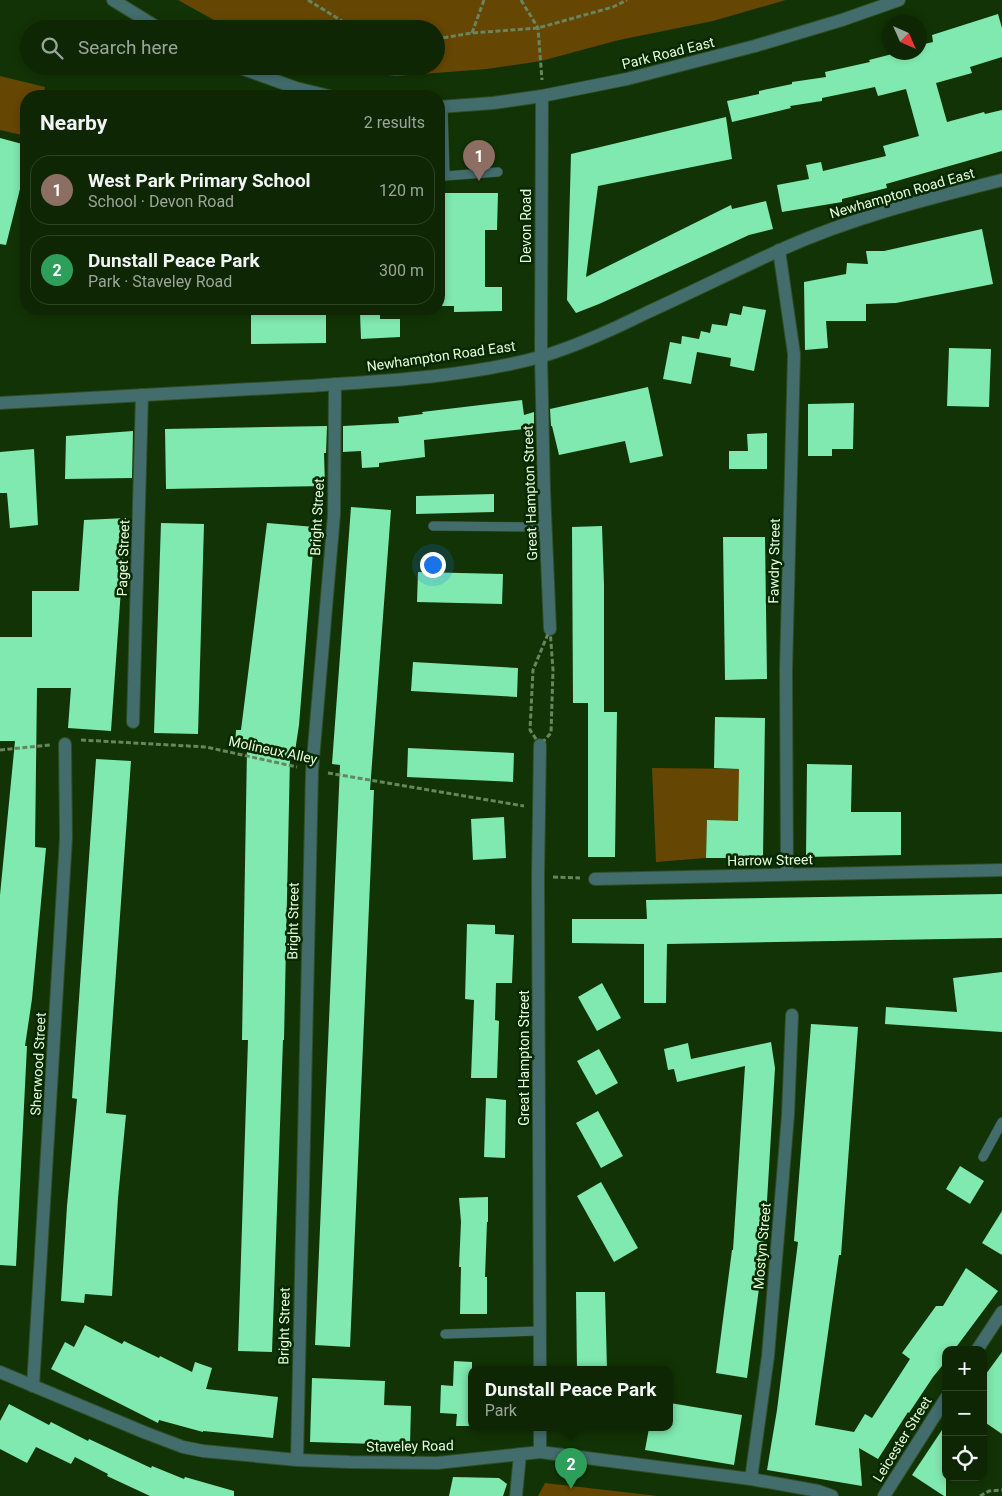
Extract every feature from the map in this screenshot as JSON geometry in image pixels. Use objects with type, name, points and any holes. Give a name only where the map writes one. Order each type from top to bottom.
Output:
[{"type":"street","points":[[114,0],[146,20]]},
{"type":"street","name":"Park Road East","points":[[445,108],[542,96],[626,79],[755,46],[842,20],[899,0]]},
{"type":"street","points":[[260,75],[304,90]]},
{"type":"street","name":"Devon Road","points":[[541,356],[542,96]]},
{"type":"street","name":"Newhampton Road East","points":[[0,404],[335,384],[498,367],[574,345],[615,328],[779,250],[866,217],[1002,180]]},
{"type":"street","name":"Fawdry Street","points":[[779,250],[794,354],[786,670],[787,874]]},
{"type":"street","name":"Great Hampton Street","points":[[541,356],[550,629]]},
{"type":"street","name":"Bright Street","points":[[297,1460],[312,771],[334,515],[335,384]]},
{"type":"street","name":"Paget Street","points":[[133,722],[142,395]]},
{"type":"street","name":"Sherwood Street","points":[[33,1386],[66,838],[65,744]]},
{"type":"street","name":"Great Hampton Street","points":[[540,745],[538,877],[540,1366]]},
{"type":"street","name":"Harrow Street","points":[[595,879],[1002,870]]},
{"type":"street","name":"Mostyn Street","points":[[751,1479],[768,1356],[788,1115],[792,1015]]},
{"type":"street","points":[[980,1346],[1002,1312]]},
{"type":"street","name":"Staveley Road","points":[[0,1372],[146,1433],[183,1447],[203,1451],[297,1460],[350,1462],[437,1462],[540,1452],[751,1479],[818,1491],[832,1496]]},
{"type":"street","name":"Leicester Street","points":[[884,1496],[942,1404]]},
{"type":"street","points":[[540,1431],[540,1452]]},
{"type":"street","points":[[516,1496],[520,1454]]},
{"type":"lane","points":[[445,176],[498,172]]},
{"type":"lane","points":[[433,526],[546,527]]},
{"type":"lane","points":[[983,1157],[1002,1122]]},
{"type":"lane","points":[[445,1334],[539,1331]]},
{"type":"path","points":[[308,0],[340,20]]},
{"type":"path","points":[[472,33],[484,0]]},
{"type":"path","points":[[521,0],[538,28],[542,96]]},
{"type":"path","points":[[445,38],[472,33],[538,28],[613,7],[627,0]]},
{"type":"path","points":[[550,629],[553,670],[551,733],[540,745],[530,730],[532,670],[550,629]]},
{"type":"path","name":"Molineux Alley","points":[[0,750],[65,744],[80,740],[206,747],[312,771],[539,808]]},
{"type":"path","points":[[538,877],[595,879]]},
{"type":"path","points":[[980,1496],[989,1491],[1002,1490]]},
{"type":"shaded area","points":[[178,0],[786,0],[713,21],[619,40],[541,61],[487,69],[445,72],[445,20],[214,20]]},
{"type":"shaded area","points":[[0,76],[45,87],[44,90],[20,90],[20,135],[0,130]]},
{"type":"shaded area","points":[[652,768],[741,769],[738,821],[707,821],[706,858],[656,862]]},
{"type":"shaded area","points":[[545,1483],[658,1496],[538,1496]]},
{"type":"building","points":[[998,14],[1002,28],[1002,57],[970,67],[972,73],[936,83],[947,122],[984,112],[985,114],[1002,110],[1002,151],[886,184],[887,188],[842,199],[842,202],[782,212],[777,185],[809,179],[806,165],[821,162],[823,171],[886,156],[883,146],[919,136],[906,89],[878,96],[875,87],[822,98],[822,101],[790,106],[791,108],[732,122],[727,101],[759,94],[759,91],[792,84],[792,82],[826,77],[825,72],[870,62],[869,60],[882,57],[882,60],[927,60],[927,43],[933,42],[932,35]]},
{"type":"building","points":[[726,117],[732,159],[598,186],[586,277],[731,205],[732,209],[766,201],[773,229],[749,235],[576,313],[567,300],[571,154]]},
{"type":"building","points":[[0,138],[20,143],[20,189],[6,245],[0,244]]},
{"type":"building","points":[[445,193],[498,193],[497,230],[485,230],[485,287],[502,287],[502,311],[454,312],[454,306],[445,306]]},
{"type":"building","points":[[982,229],[993,284],[896,303],[866,304],[866,321],[826,321],[828,348],[805,350],[804,282],[846,274],[847,263],[868,264],[866,251],[884,251]]},
{"type":"building","points":[[743,306],[766,310],[754,371],[730,366],[731,358],[697,352],[691,384],[663,379],[670,342],[681,344],[682,336],[699,339],[701,331],[710,333],[712,324],[727,326],[730,313],[741,315]]},
{"type":"building","points":[[251,315],[326,315],[326,343],[251,344]]},
{"type":"building","points":[[360,315],[380,315],[380,319],[400,319],[400,337],[361,339]]},
{"type":"building","points":[[949,348],[991,349],[989,407],[947,406]]},
{"type":"building","points":[[648,387],[663,456],[630,463],[625,441],[559,455],[551,426],[550,409]]},
{"type":"building","points":[[522,400],[524,415],[534,412],[534,428],[424,440],[425,457],[379,463],[379,467],[362,468],[361,451],[343,452],[343,426],[399,423],[398,417],[423,414],[422,412]]},
{"type":"building","points":[[854,403],[853,449],[832,449],[832,456],[808,456],[808,404]]},
{"type":"building","points":[[327,426],[326,453],[324,453],[325,486],[166,489],[165,429]]},
{"type":"building","points":[[133,431],[132,478],[65,479],[66,436]]},
{"type":"building","points":[[767,433],[767,469],[729,469],[729,451],[748,451],[747,434]]},
{"type":"building","points":[[34,449],[38,525],[10,528],[7,493],[0,493],[0,452]]},
{"type":"building","points":[[494,494],[494,512],[416,514],[416,496]]},
{"type":"building","points":[[351,507],[391,510],[370,790],[374,790],[350,1347],[315,1345],[340,765],[332,764]]},
{"type":"building","points":[[126,518],[111,731],[68,728],[71,688],[37,688],[35,847],[46,848],[32,999],[25,1046],[27,1046],[16,1266],[0,1265],[0,895],[15,741],[0,741],[0,637],[32,637],[32,591],[79,591],[84,520]]},
{"type":"building","points":[[161,523],[204,524],[198,734],[154,733]]},
{"type":"building","points":[[267,523],[315,527],[299,725],[294,758],[290,757],[284,1040],[272,1352],[238,1351],[248,1040],[242,1040],[247,749],[235,747],[236,730],[241,730]]},
{"type":"building","points":[[602,526],[604,712],[617,712],[615,857],[588,857],[588,703],[573,703],[572,527]]},
{"type":"building","points":[[723,537],[765,537],[767,679],[725,680]]},
{"type":"building","points":[[418,572],[503,574],[502,604],[417,602]]},
{"type":"building","points":[[413,662],[518,668],[517,697],[411,691]]},
{"type":"building","points":[[715,717],[765,718],[763,858],[706,858],[707,820],[738,821],[739,769],[714,768]]},
{"type":"building","points":[[408,748],[514,753],[513,782],[407,777]]},
{"type":"building","points":[[96,759],[131,761],[106,1113],[126,1115],[118,1198],[112,1296],[85,1294],[84,1303],[61,1301],[67,1206],[77,1099],[72,1098]]},
{"type":"building","points":[[807,764],[852,765],[851,812],[901,812],[901,855],[806,857]]},
{"type":"building","points":[[504,817],[506,858],[473,860],[471,819]]},
{"type":"building","points":[[1002,894],[1002,938],[667,944],[666,1003],[644,1003],[644,944],[572,943],[572,919],[647,919],[646,900]]},
{"type":"building","points":[[467,924],[495,925],[495,934],[514,935],[512,983],[496,983],[495,1020],[499,1021],[497,1078],[471,1078],[474,1000],[465,999]]},
{"type":"building","points":[[1002,972],[1002,1032],[885,1024],[886,1007],[957,1012],[953,978]]},
{"type":"building","points":[[602,983],[621,1018],[597,1031],[578,997]]},
{"type":"building","points":[[811,1024],[858,1027],[841,1255],[839,1255],[815,1425],[854,1432],[865,1414],[872,1418],[910,1359],[902,1353],[936,1306],[943,1306],[966,1268],[998,1291],[957,1346],[942,1346],[942,1366],[908,1412],[878,1459],[859,1448],[862,1486],[767,1470],[777,1410],[798,1242],[794,1241]]},
{"type":"building","points":[[771,1042],[775,1068],[764,1251],[747,1378],[716,1373],[733,1250],[745,1066],[677,1082],[674,1069],[668,1070],[664,1049],[688,1043],[691,1059]]},
{"type":"building","points":[[599,1049],[618,1083],[596,1095],[577,1061]]},
{"type":"building","points":[[486,1098],[506,1100],[505,1158],[484,1157]]},
{"type":"building","points":[[598,1111],[623,1156],[601,1168],[576,1123]]},
{"type":"building","points":[[960,1166],[984,1181],[970,1204],[946,1189]]},
{"type":"building","points":[[601,1182],[638,1248],[614,1262],[577,1196]]},
{"type":"building","points":[[488,1197],[485,1277],[487,1277],[487,1314],[460,1314],[461,1267],[459,1267],[461,1222],[459,1198]]},
{"type":"building","points":[[1002,1211],[1002,1255],[982,1243]]},
{"type":"building","points":[[576,1292],[605,1292],[607,1366],[577,1366]]},
{"type":"building","points":[[85,1325],[122,1344],[124,1341],[192,1372],[195,1362],[212,1368],[206,1389],[278,1397],[273,1438],[203,1432],[159,1420],[158,1423],[51,1369],[65,1342],[74,1347]]},
{"type":"building","points":[[1002,1352],[1002,1434],[987,1424],[987,1373]]},
{"type":"building","points":[[454,1361],[472,1362],[472,1366],[468,1366],[468,1426],[456,1426],[457,1414],[440,1413],[441,1385],[453,1386]]},
{"type":"building","points":[[312,1378],[385,1381],[384,1405],[411,1406],[410,1445],[310,1442]]},
{"type":"building","points":[[9,1404],[49,1425],[51,1422],[88,1441],[89,1439],[151,1468],[152,1466],[184,1479],[185,1477],[234,1491],[234,1496],[150,1496],[107,1476],[108,1474],[75,1457],[71,1464],[36,1447],[27,1463],[0,1449],[0,1421]]},
{"type":"building","points":[[673,1404],[742,1415],[734,1465],[645,1450],[648,1431],[673,1431]]},
{"type":"building","points":[[942,1430],[942,1481],[946,1481],[946,1496],[912,1475]]},
{"type":"building","points":[[453,1477],[499,1478],[507,1484],[503,1496],[449,1496]]},
{"type":"place","name":"West Park Primary School","points":[[479,181]]},
{"type":"place","name":"Dunstall Peace Park","points":[[571,1489]]}]
